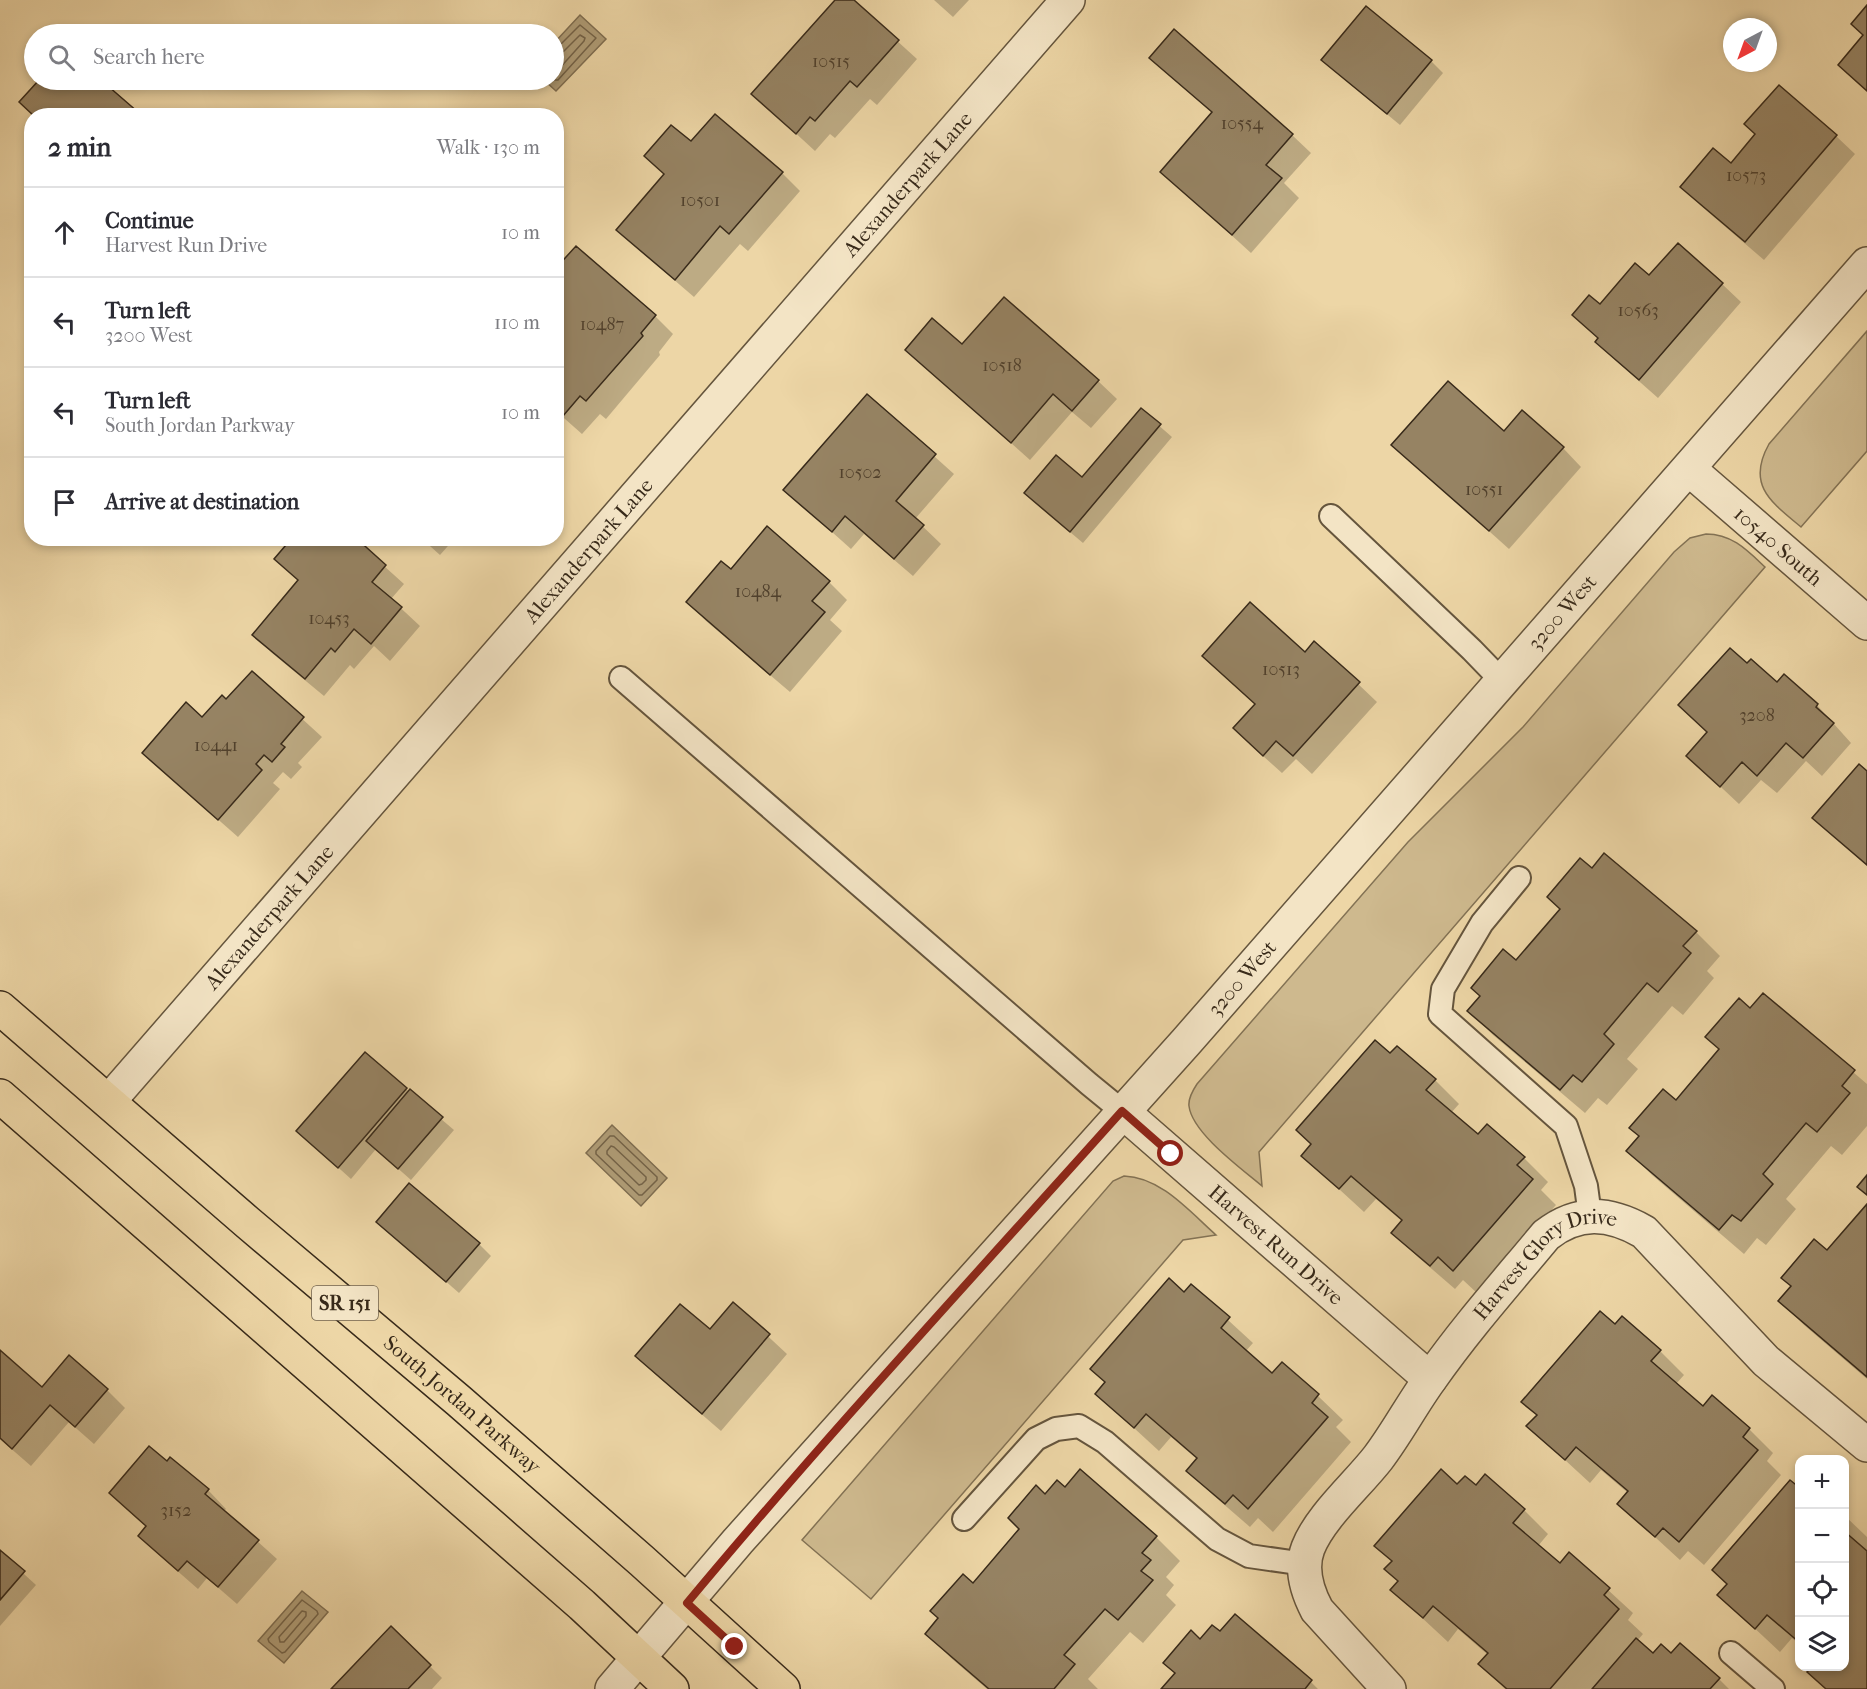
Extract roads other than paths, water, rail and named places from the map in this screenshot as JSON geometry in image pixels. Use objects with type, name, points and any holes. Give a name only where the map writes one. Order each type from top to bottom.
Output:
[{"type":"main road","name":"South Jordan Parkway","points":[[0,1008],[247,1222],[459,1401],[783,1689]]},
{"type":"main road","points":[[0,1096],[582,1605],[672,1689]]},
{"type":"street","name":"Alexanderpark Lane","points":[[109,1101],[1068,0]]},
{"type":"street","name":"3200 West","points":[[612,1689],[738,1541],[1186,1042],[1867,264]]},
{"type":"street","name":"10540 South","points":[[1689,469],[1867,623]]},
{"type":"street","name":"Harvest Run Drive","points":[[1122,1111],[1430,1379]]},
{"type":"street","name":"Harvest Glory Drive","points":[[1305,1564],[1307,1550],[1321,1526],[1377,1458],[1430,1379],[1546,1235],[1558,1225],[1574,1219],[1590,1216],[1610,1217],[1644,1232],[1766,1360],[1867,1445]]},
{"type":"street","points":[[1305,1564],[1306,1580],[1317,1610],[1389,1689]]},
{"type":"lane","points":[[1331,516],[1502,681]]},
{"type":"lane","points":[[621,678],[1122,1111]]},
{"type":"lane","points":[[1519,878],[1482,923],[1443,989],[1440,1014],[1566,1126],[1586,1186],[1590,1216]]},
{"type":"lane","points":[[964,1520],[1036,1439],[1056,1429],[1079,1426],[1106,1442],[1217,1539],[1249,1556],[1305,1564]]},
{"type":"lane","points":[[1731,1653],[1773,1689]]},
{"type":"water","points":[[580,15],[606,39],[564,83],[564,32]]},
{"type":"water","points":[[612,1125],[667,1178],[641,1206],[586,1153]]},
{"type":"water","points":[[302,1591],[328,1612],[284,1663],[258,1641]]}]
